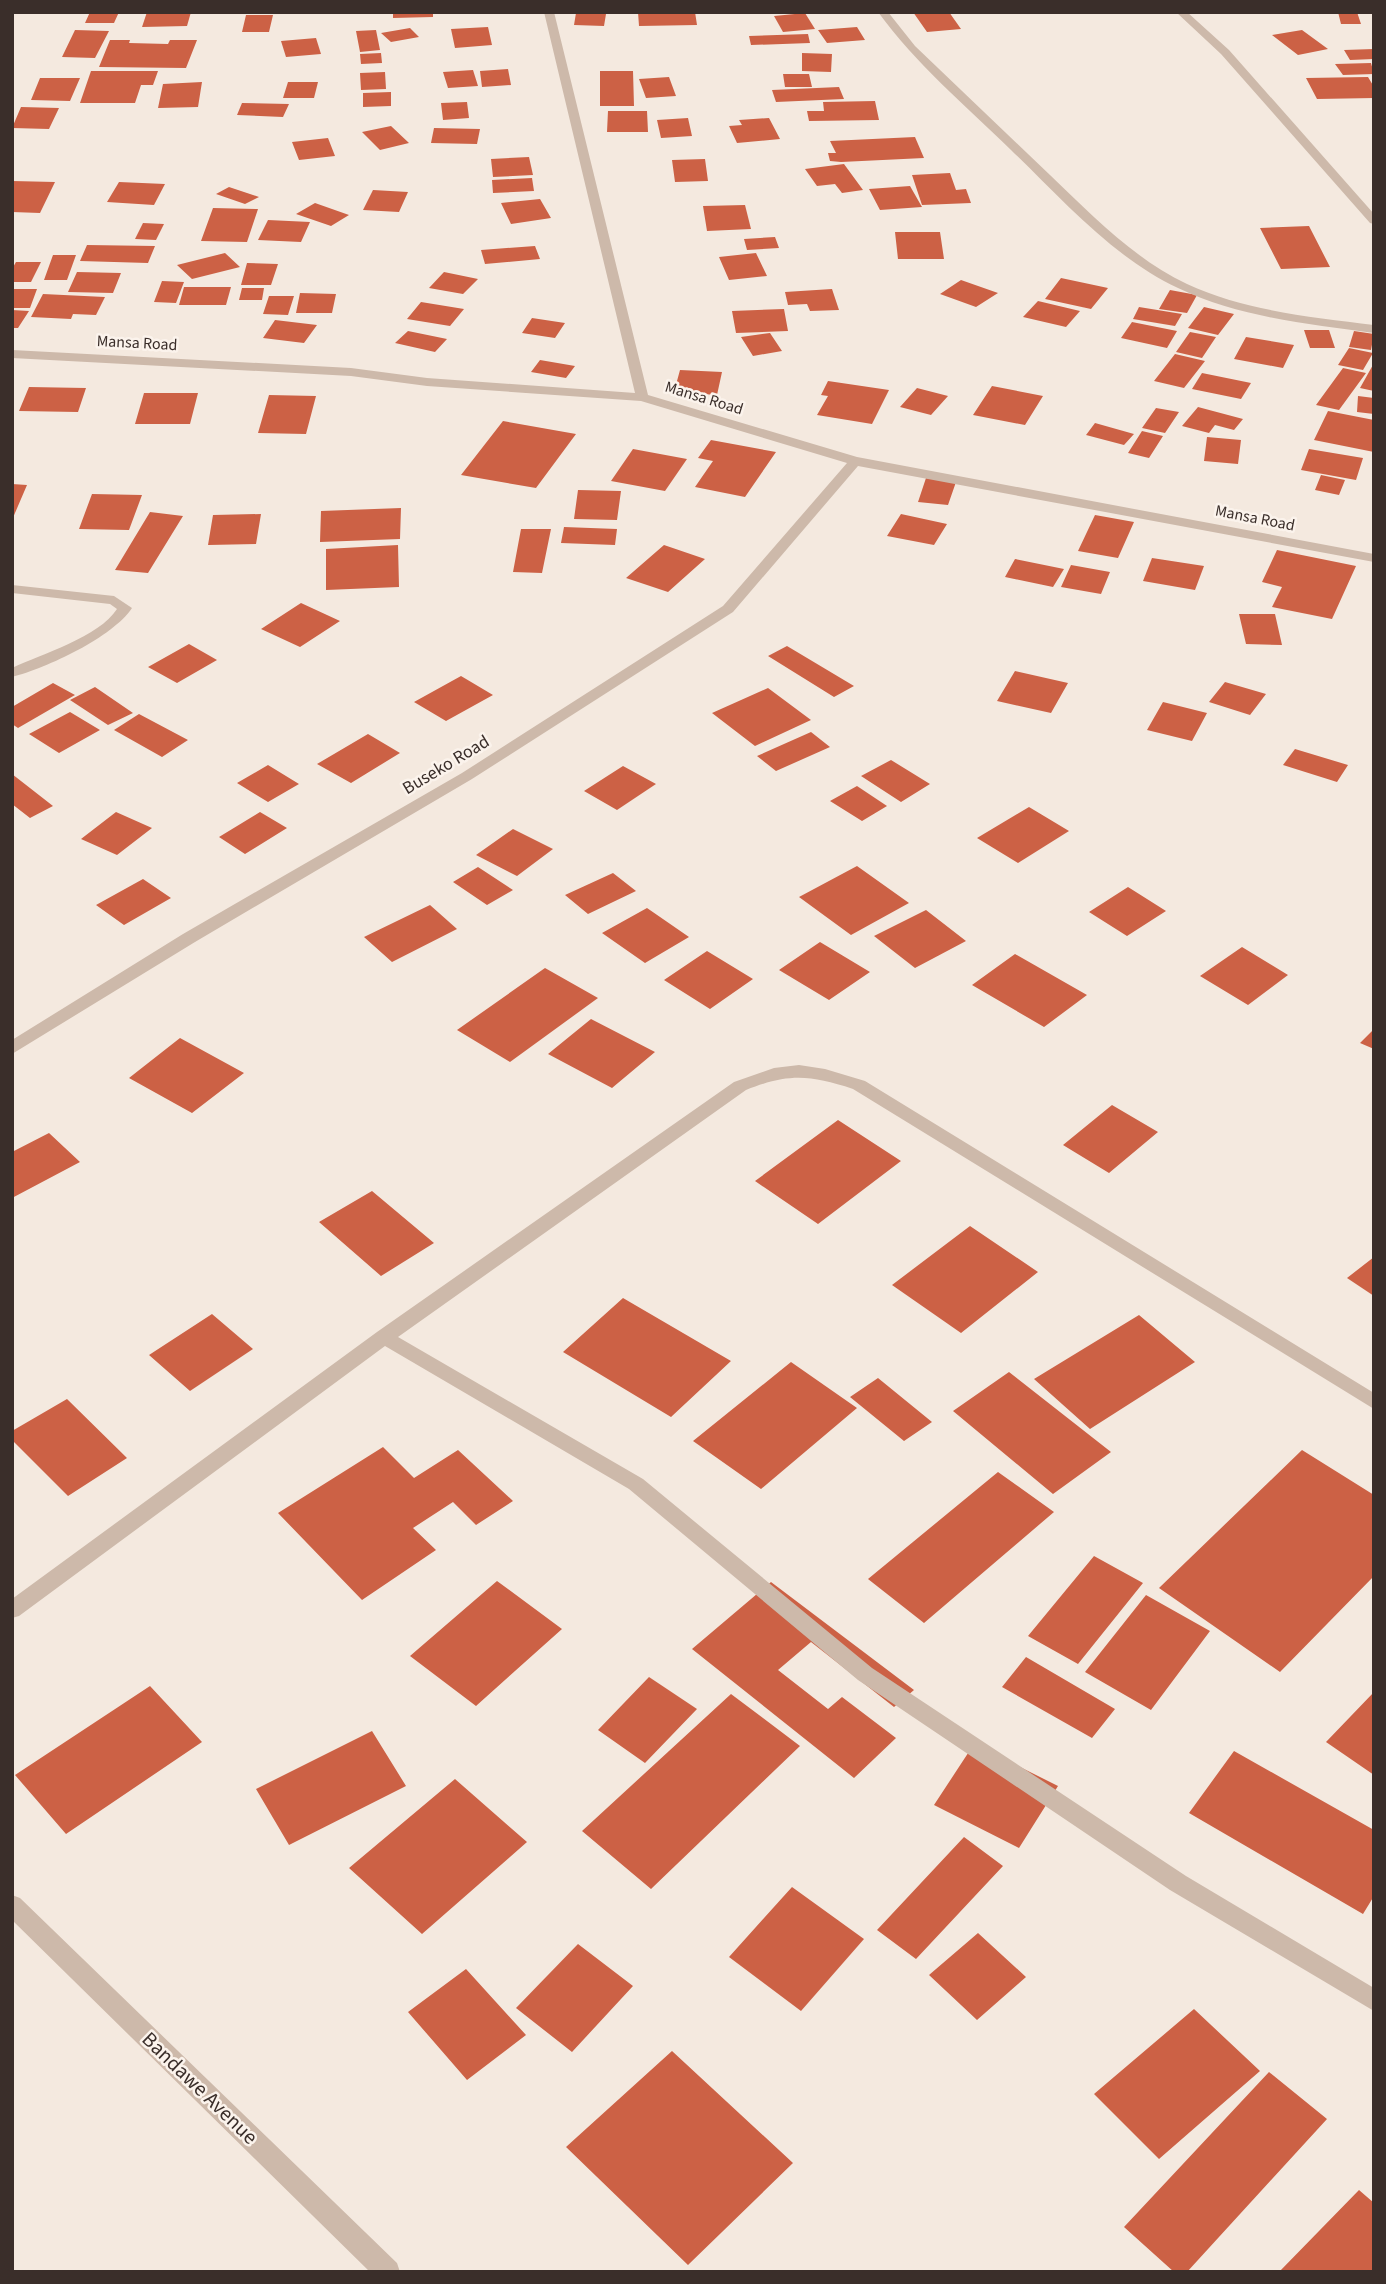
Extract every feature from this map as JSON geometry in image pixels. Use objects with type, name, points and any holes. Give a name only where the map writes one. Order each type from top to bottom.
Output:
[{"type":"street","points":[[549,12],[642,397]]},
{"type":"street","points":[[883,12],[911,48],[1100,229],[1153,269],[1194,291],[1243,307],[1374,329]]},
{"type":"street","points":[[1181,12],[1226,52],[1374,221]]},
{"type":"street","name":"Mansa Road","points":[[12,354],[351,372],[427,382],[642,397],[855,461],[1374,558]]},
{"type":"street","name":"Buseko Road","points":[[12,1048],[189,938],[467,776],[728,609],[855,461]]},
{"type":"street","points":[[12,589],[114,600],[125,608],[122,617],[102,630],[12,673]]},
{"type":"street","points":[[12,1610],[384,1337],[740,1086],[779,1070],[815,1070],[859,1085],[1374,1402]]},
{"type":"street","points":[[384,1337],[636,1484],[865,1674],[1178,1883],[1374,2001]]},
{"type":"street","name":"Bandawe Avenue","points":[[12,1905],[388,2272]]},
{"type":"building","points":[[90,12],[119,12],[114,23],[85,23]]},
{"type":"building","points":[[147,12],[191,12],[187,26],[142,27]]},
{"type":"building","points":[[393,12],[433,12],[433,17],[393,18]]},
{"type":"building","points":[[638,12],[695,12],[697,25],[639,26]]},
{"type":"building","points":[[913,12],[949,12],[961,29],[927,32]]},
{"type":"building","points":[[1338,12],[1357,12],[1361,24],[1341,24]]},
{"type":"building","points":[[576,13],[606,14],[604,26],[574,25]]},
{"type":"building","points":[[805,13],[815,29],[783,32],[774,16]]},
{"type":"building","points":[[246,15],[273,15],[269,32],[242,32]]},
{"type":"building","points":[[488,27],[492,45],[455,48],[451,29]]},
{"type":"building","points":[[857,27],[865,40],[827,43],[818,30]]},
{"type":"building","points":[[410,28],[419,37],[391,42],[381,33]]},
{"type":"building","points":[[75,30],[109,31],[95,58],[62,57]]},
{"type":"building","points":[[376,30],[380,50],[360,52],[356,31]]},
{"type":"building","points":[[1302,30],[1328,49],[1298,55],[1272,35]]},
{"type":"building","points":[[808,34],[810,43],[751,45],[749,36]]},
{"type":"building","points":[[316,38],[321,54],[286,57],[281,41]]},
{"type":"building","points":[[110,40],[168,44],[170,40],[197,40],[186,68],[99,67]]},
{"type":"building","points":[[1374,49],[1374,59],[1350,60],[1344,50]]},
{"type":"building","points":[[381,53],[382,63],[361,64],[360,54]]},
{"type":"building","points":[[802,53],[832,54],[831,72],[802,71]]},
{"type":"building","points":[[1371,63],[1374,74],[1343,75],[1335,64]]},
{"type":"building","points":[[508,69],[511,85],[482,87],[480,71]]},
{"type":"building","points":[[473,70],[478,86],[448,88],[443,72]]},
{"type":"building","points":[[91,71],[158,71],[153,85],[141,85],[135,103],[80,103]]},
{"type":"building","points":[[600,71],[633,71],[634,106],[600,106]]},
{"type":"building","points":[[385,72],[386,89],[361,90],[360,73]]},
{"type":"building","points":[[783,74],[809,74],[812,87],[785,87]]},
{"type":"building","points":[[669,77],[676,96],[646,98],[639,79]]},
{"type":"building","points":[[1368,77],[1374,87],[1374,98],[1317,99],[1306,78]]},
{"type":"building","points":[[40,78],[80,78],[70,101],[31,100]]},
{"type":"building","points":[[202,82],[198,107],[158,108],[163,84]]},
{"type":"building","points":[[288,82],[318,82],[314,98],[283,98]]},
{"type":"building","points":[[839,87],[844,99],[776,102],[772,90]]},
{"type":"building","points":[[391,92],[391,106],[363,107],[363,93]]},
{"type":"building","points":[[875,101],[879,120],[809,121],[807,111],[824,111],[823,102]]},
{"type":"building","points":[[467,102],[469,118],[443,120],[441,103]]},
{"type":"building","points":[[242,103],[289,104],[283,117],[237,115]]},
{"type":"building","points":[[21,107],[59,108],[49,129],[12,128]]},
{"type":"building","points":[[608,111],[647,111],[648,132],[607,132]]},
{"type":"building","points":[[688,118],[692,136],[661,138],[657,120]]},
{"type":"building","points":[[769,118],[780,139],[737,143],[729,126],[742,125],[739,120]]},
{"type":"building","points":[[391,126],[409,143],[380,150],[362,132]]},
{"type":"building","points":[[434,128],[480,129],[477,144],[431,143]]},
{"type":"building","points":[[915,137],[924,158],[841,162],[830,161],[828,153],[836,153],[830,141]]},
{"type":"building","points":[[328,138],[335,156],[299,160],[292,142]]},
{"type":"building","points":[[529,157],[533,175],[493,177],[491,159]]},
{"type":"building","points":[[705,159],[708,181],[675,182],[672,160]]},
{"type":"building","points":[[844,164],[863,190],[842,193],[835,184],[817,186],[805,169]]},
{"type":"building","points":[[950,173],[956,190],[966,189],[971,203],[922,205],[912,175]]},
{"type":"building","points":[[532,178],[534,191],[493,193],[492,180]]},
{"type":"building","points":[[12,181],[55,182],[40,213],[12,212]]},
{"type":"building","points":[[119,182],[165,184],[154,205],[107,202]]},
{"type":"building","points":[[910,186],[922,207],[880,210],[869,189]]},
{"type":"building","points":[[229,187],[259,197],[245,204],[216,194]]},
{"type":"building","points":[[373,190],[408,192],[399,212],[363,210]]},
{"type":"building","points":[[540,199],[551,218],[511,224],[501,203]]},
{"type":"building","points":[[315,203],[349,215],[331,226],[296,214]]},
{"type":"building","points":[[745,205],[751,229],[707,231],[703,206]]},
{"type":"building","points":[[213,208],[258,209],[247,242],[201,241]]},
{"type":"building","points":[[268,220],[310,222],[301,242],[258,240]]},
{"type":"building","points":[[143,223],[164,224],[156,240],[135,239]]},
{"type":"building","points":[[1309,226],[1330,267],[1281,269],[1260,228]]},
{"type":"building","points":[[895,232],[940,232],[944,259],[898,259]]},
{"type":"building","points":[[775,237],[779,248],[747,250],[744,239]]},
{"type":"building","points":[[87,245],[155,246],[148,263],[80,261]]},
{"type":"building","points":[[535,246],[540,259],[485,264],[481,250]]},
{"type":"building","points":[[225,253],[240,267],[192,279],[177,265]]},
{"type":"building","points":[[756,253],[767,276],[729,280],[719,257]]},
{"type":"building","points":[[53,255],[76,255],[67,280],[44,280]]},
{"type":"building","points":[[16,262],[41,262],[31,282],[12,282],[12,269]]},
{"type":"building","points":[[247,263],[278,264],[271,285],[241,285]]},
{"type":"building","points":[[77,272],[121,273],[113,293],[68,292]]},
{"type":"building","points":[[444,272],[478,279],[463,294],[429,288]]},
{"type":"building","points":[[1061,278],[1108,288],[1091,309],[1045,299]]},
{"type":"building","points":[[961,280],[998,293],[976,307],[940,294]]},
{"type":"building","points":[[162,281],[184,282],[176,303],[154,302]]},
{"type":"building","points":[[184,287],[231,287],[226,305],[179,305]]},
{"type":"building","points":[[242,288],[264,288],[262,300],[239,300]]},
{"type":"building","points":[[12,289],[37,289],[30,308],[12,308]]},
{"type":"building","points":[[832,289],[839,310],[810,311],[807,304],[788,305],[785,292]]},
{"type":"building","points":[[1170,290],[1197,295],[1187,313],[1159,309]]},
{"type":"building","points":[[300,293],[336,294],[332,313],[296,313]]},
{"type":"building","points":[[43,294],[105,297],[96,315],[73,314],[71,319],[31,317]]},
{"type":"building","points":[[269,296],[294,296],[288,315],[263,314]]},
{"type":"building","points":[[1038,301],[1080,311],[1066,327],[1023,317]]},
{"type":"building","points":[[421,302],[464,309],[450,326],[407,319]]},
{"type":"building","points":[[1139,307],[1182,314],[1175,326],[1133,319]]},
{"type":"building","points":[[1204,307],[1234,314],[1218,335],[1188,328]]},
{"type":"building","points":[[784,309],[788,331],[736,333],[732,311]]},
{"type":"building","points":[[12,310],[29,311],[18,328],[12,328]]},
{"type":"building","points":[[532,318],[565,323],[555,338],[522,333]]},
{"type":"building","points":[[275,320],[317,325],[304,343],[263,338]]},
{"type":"building","points":[[1132,322],[1177,331],[1167,348],[1121,338]]},
{"type":"building","points":[[1304,330],[1329,330],[1335,348],[1310,348]]},
{"type":"building","points":[[408,331],[447,339],[435,352],[395,343]]},
{"type":"building","points":[[1354,331],[1374,334],[1371,350],[1349,347]]},
{"type":"building","points":[[1190,332],[1216,337],[1202,358],[1176,352]]},
{"type":"building","points":[[770,333],[782,351],[753,356],[741,337]]},
{"type":"building","points":[[1246,337],[1294,345],[1283,368],[1234,359]]},
{"type":"building","points":[[1349,348],[1373,353],[1363,370],[1338,365]]},
{"type":"building","points":[[1175,354],[1205,361],[1184,388],[1154,381]]},
{"type":"building","points":[[540,360],[575,366],[566,378],[531,372]]},
{"type":"building","points":[[1374,363],[1374,391],[1360,388]]},
{"type":"building","points":[[1343,368],[1366,373],[1339,410],[1316,405]]},
{"type":"building","points":[[680,370],[722,372],[717,395],[674,392]]},
{"type":"building","points":[[1202,373],[1251,383],[1241,399],[1192,389]]},
{"type":"building","points":[[828,381],[889,390],[872,424],[817,415],[828,396],[821,395]]},
{"type":"building","points":[[992,386],[1043,396],[1025,425],[973,415]]},
{"type":"building","points":[[29,387],[86,388],[78,412],[19,411]]},
{"type":"building","points":[[917,388],[948,396],[931,415],[900,407]]},
{"type":"building","points":[[144,393],[198,393],[190,424],[135,424]]},
{"type":"building","points":[[269,395],[316,396],[306,434],[258,433]]},
{"type":"building","points":[[1358,396],[1374,398],[1374,414],[1357,412]]},
{"type":"building","points":[[1198,407],[1243,419],[1234,430],[1215,425],[1209,433],[1182,426]]},
{"type":"building","points":[[1156,408],[1179,412],[1165,433],[1142,428]]},
{"type":"building","points":[[1328,411],[1374,420],[1374,452],[1314,440]]},
{"type":"building","points":[[503,421],[576,434],[536,488],[461,475]]},
{"type":"building","points":[[1095,423],[1134,434],[1124,445],[1086,435]]},
{"type":"building","points":[[1142,431],[1163,436],[1149,458],[1128,453]]},
{"type":"building","points":[[1207,437],[1241,440],[1238,464],[1204,461]]},
{"type":"building","points":[[711,440],[776,452],[745,497],[695,487],[713,461],[698,458]]},
{"type":"building","points":[[633,449],[687,459],[665,491],[611,481]]},
{"type":"building","points":[[1309,449],[1363,458],[1356,480],[1301,470]]},
{"type":"building","points":[[1321,475],[1345,480],[1339,495],[1315,490]]},
{"type":"building","points":[[926,478],[956,482],[948,505],[918,502]]},
{"type":"building","points":[[12,484],[27,485],[12,520]]},
{"type":"building","points":[[578,490],[621,491],[617,520],[574,519]]},
{"type":"building","points":[[92,494],[142,495],[129,530],[79,529]]},
{"type":"building","points":[[401,508],[400,539],[320,542],[321,511]]},
{"type":"building","points":[[150,512],[183,516],[148,573],[115,570]]},
{"type":"building","points":[[261,514],[256,544],[208,545],[213,515]]},
{"type":"building","points":[[901,514],[947,524],[934,545],[887,536]]},
{"type":"building","points":[[1095,515],[1134,522],[1118,558],[1078,551]]},
{"type":"building","points":[[564,527],[617,529],[615,545],[561,543]]},
{"type":"building","points":[[521,529],[551,529],[542,573],[513,572]]},
{"type":"building","points":[[398,545],[399,587],[326,590],[326,549]]},
{"type":"building","points":[[664,545],[705,559],[668,592],[626,578]]},
{"type":"building","points":[[1277,550],[1356,566],[1332,619],[1272,607],[1282,587],[1262,582]]},
{"type":"building","points":[[1152,558],[1204,566],[1195,590],[1143,581]]},
{"type":"building","points":[[1015,559],[1064,569],[1053,587],[1005,577]]},
{"type":"building","points":[[1071,565],[1110,572],[1101,594],[1061,587]]},
{"type":"building","points":[[301,603],[340,621],[300,647],[261,629]]},
{"type":"building","points":[[1239,614],[1275,614],[1282,645],[1246,644]]},
{"type":"building","points":[[189,644],[217,660],[177,683],[148,667]]},
{"type":"building","points":[[787,646],[854,686],[834,697],[768,656]]},
{"type":"building","points":[[1015,671],[1068,683],[1051,713],[997,701]]},
{"type":"building","points":[[461,676],[493,695],[446,721],[414,702]]},
{"type":"building","points":[[1225,682],[1266,694],[1250,715],[1209,702]]},
{"type":"building","points":[[53,683],[75,695],[18,728],[12,724],[12,707]]},
{"type":"building","points":[[95,687],[133,713],[108,725],[70,700]]},
{"type":"building","points":[[768,688],[811,720],[755,746],[712,713]]},
{"type":"building","points":[[1163,702],[1207,713],[1192,741],[1147,730]]},
{"type":"building","points":[[70,712],[100,730],[59,753],[29,734]]},
{"type":"building","points":[[139,714],[188,740],[162,757],[114,730]]},
{"type":"building","points":[[811,732],[830,747],[776,771],[757,756]]},
{"type":"building","points":[[368,734],[400,753],[351,783],[317,764]]},
{"type":"building","points":[[1295,749],[1348,765],[1337,782],[1283,765]]},
{"type":"building","points":[[891,760],[930,784],[901,802],[861,776]]},
{"type":"building","points":[[268,765],[299,784],[268,802],[237,783]]},
{"type":"building","points":[[623,766],[656,784],[617,810],[584,791]]},
{"type":"building","points":[[12,774],[53,806],[30,818],[12,804]]},
{"type":"building","points":[[857,786],[887,806],[862,821],[830,801]]},
{"type":"building","points":[[1029,807],[1069,831],[1018,863],[977,838]]},
{"type":"building","points":[[116,812],[152,828],[117,855],[81,839]]},
{"type":"building","points":[[260,812],[287,828],[245,854],[219,837]]},
{"type":"building","points":[[513,829],[553,849],[517,876],[476,855]]},
{"type":"building","points":[[857,866],[909,903],[851,935],[799,897]]},
{"type":"building","points":[[478,867],[513,890],[487,905],[453,882]]},
{"type":"building","points":[[613,873],[636,891],[588,914],[565,895]]},
{"type":"building","points":[[143,879],[171,898],[124,925],[96,905]]},
{"type":"building","points":[[1128,887],[1166,911],[1127,936],[1089,912]]},
{"type":"building","points":[[430,905],[457,929],[392,962],[364,937]]},
{"type":"building","points":[[647,908],[689,937],[645,963],[602,933]]},
{"type":"building","points":[[926,910],[966,941],[915,968],[874,936]]},
{"type":"building","points":[[820,942],[870,972],[829,1000],[779,970]]},
{"type":"building","points":[[1242,947],[1288,975],[1248,1005],[1200,976]]},
{"type":"building","points":[[707,951],[753,979],[710,1009],[664,980]]},
{"type":"building","points":[[1015,954],[1087,995],[1044,1027],[972,985]]},
{"type":"building","points":[[545,968],[598,998],[510,1062],[457,1030]]},
{"type":"building","points":[[591,1019],[655,1052],[612,1088],[548,1054]]},
{"type":"building","points":[[1374,1029],[1374,1049],[1360,1043]]},
{"type":"building","points":[[180,1038],[244,1073],[192,1113],[129,1078]]},
{"type":"building","points":[[1112,1105],[1158,1132],[1109,1173],[1063,1145]]},
{"type":"building","points":[[838,1120],[901,1161],[818,1224],[755,1181]]},
{"type":"building","points":[[49,1133],[80,1162],[12,1198],[12,1152]]},
{"type":"building","points":[[372,1191],[434,1243],[381,1276],[319,1222]]},
{"type":"building","points":[[970,1226],[1038,1272],[961,1333],[892,1285]]},
{"type":"building","points":[[1374,1257],[1374,1296],[1347,1278]]},
{"type":"building","points":[[623,1298],[731,1361],[671,1417],[563,1352]]},
{"type":"building","points":[[212,1314],[253,1349],[190,1391],[149,1355]]},
{"type":"building","points":[[1139,1315],[1195,1362],[1090,1429],[1034,1379]]},
{"type":"building","points":[[791,1362],[857,1408],[761,1489],[693,1441]]},
{"type":"building","points":[[1009,1372],[1111,1452],[1053,1494],[953,1411]]},
{"type":"building","points":[[878,1378],[932,1422],[904,1441],[850,1397]]},
{"type":"building","points":[[67,1399],[127,1458],[68,1496],[12,1440],[12,1431]]},
{"type":"building","points":[[383,1447],[414,1478],[458,1450],[513,1501],[476,1525],[453,1502],[413,1528],[436,1550],[362,1600],[278,1513]]},
{"type":"building","points":[[1302,1450],[1374,1495],[1374,1576],[1280,1672],[1159,1588]]},
{"type":"building","points":[[998,1472],[1054,1512],[924,1623],[868,1579]]},
{"type":"building","points":[[1094,1556],[1143,1583],[1078,1664],[1028,1636]]},
{"type":"building","points":[[497,1581],[562,1629],[476,1706],[410,1656]]},
{"type":"building","points":[[771,1582],[914,1690],[894,1707],[811,1642],[778,1670],[828,1709],[842,1697],[896,1738],[854,1778],[692,1649]]},
{"type":"building","points":[[1146,1595],[1210,1631],[1151,1710],[1085,1672]]},
{"type":"building","points":[[1026,1657],[1115,1709],[1092,1738],[1002,1687]]},
{"type":"building","points":[[649,1677],[697,1709],[645,1763],[598,1730]]},
{"type":"building","points":[[150,1686],[202,1742],[66,1834],[15,1775]]},
{"type":"building","points":[[1374,1692],[1374,1775],[1326,1742]]},
{"type":"building","points":[[731,1694],[800,1746],[651,1889],[582,1831]]},
{"type":"building","points":[[372,1731],[406,1786],[289,1845],[256,1789]]},
{"type":"building","points":[[974,1744],[1058,1786],[1019,1848],[934,1805]]},
{"type":"building","points":[[1234,1751],[1374,1830],[1374,1896],[1363,1914],[1189,1813]]},
{"type":"building","points":[[455,1779],[527,1842],[422,1934],[349,1868]]},
{"type":"building","points":[[964,1837],[1003,1866],[916,1959],[877,1930]]},
{"type":"building","points":[[792,1887],[864,1939],[801,2011],[729,1957]]},
{"type":"building","points":[[978,1933],[1026,1977],[977,2020],[929,1975]]},
{"type":"building","points":[[578,1944],[633,1986],[572,2052],[516,2008]]},
{"type":"building","points":[[466,1969],[526,2035],[467,2080],[408,2012]]},
{"type":"building","points":[[1194,2009],[1260,2071],[1159,2159],[1094,2094]]},
{"type":"building","points":[[672,2051],[793,2163],[688,2265],[566,2147]]},
{"type":"building","points":[[1269,2072],[1327,2119],[1187,2272],[1174,2272],[1124,2227]]},
{"type":"building","points":[[1359,2190],[1374,2203],[1374,2272],[1279,2272]]}]
